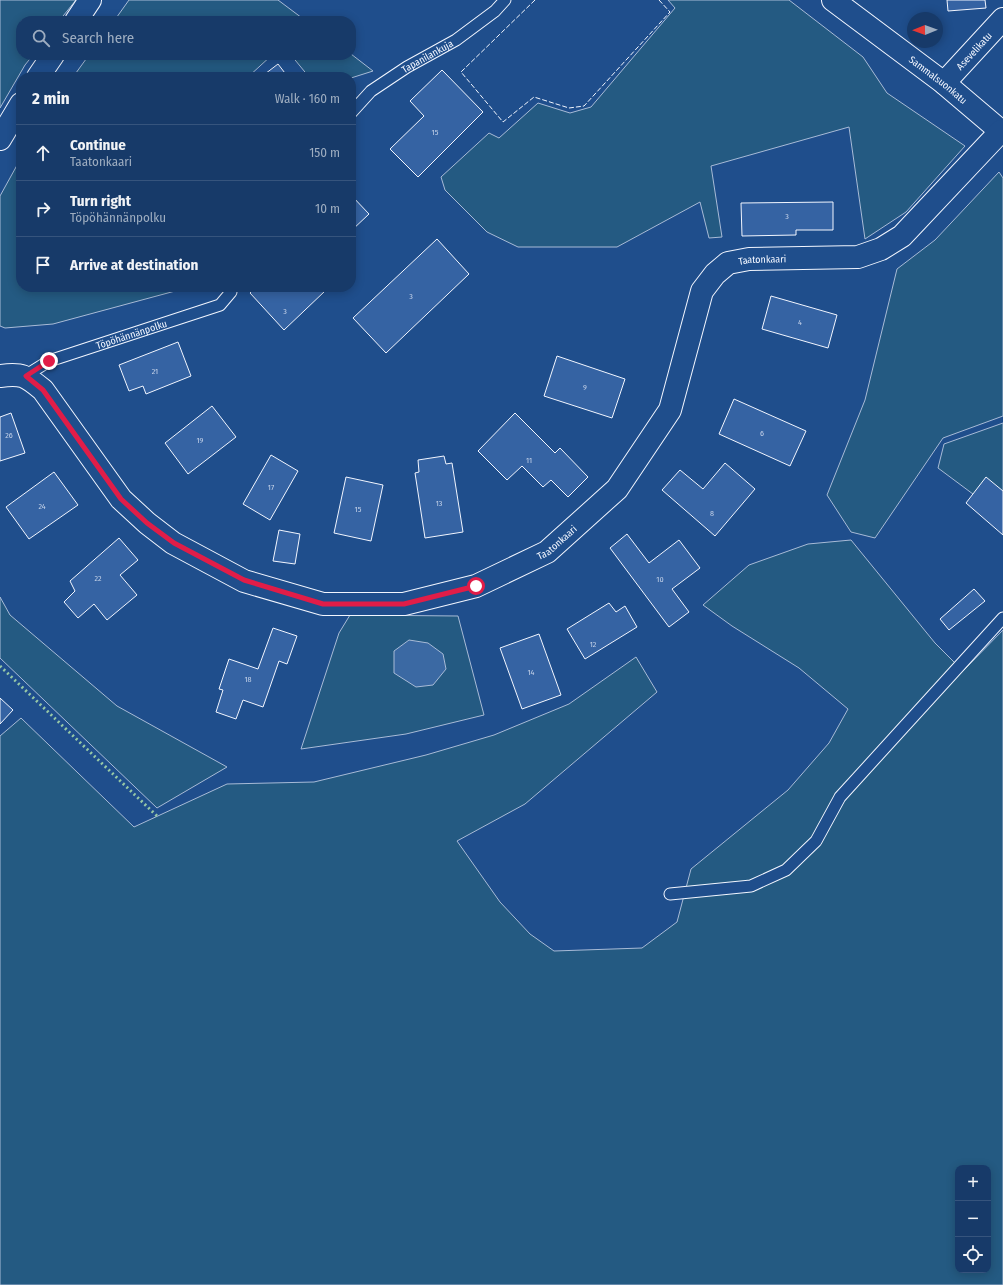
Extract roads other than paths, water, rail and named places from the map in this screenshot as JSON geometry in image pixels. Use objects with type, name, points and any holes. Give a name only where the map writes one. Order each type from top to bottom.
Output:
[{"type":"street","points":[[79,16],[90,0]]},
{"type":"street","name":"Sammalsuonkatu","points":[[833,0],[944,83],[1002,132]]},
{"type":"street","name":"Asevelikatu","points":[[944,83],[1003,19]]},
{"type":"street","points":[[41,72],[50,60]]},
{"type":"street","points":[[0,139],[16,112]]},
{"type":"street","name":"Taatonkaari","points":[[26,376],[43,390],[121,499],[147,523],[174,543],[244,580],[323,604],[404,604],[476,586],[547,552],[617,489],[670,410],[702,291],[714,274],[728,264],[749,259],[858,256],[881,249],[902,236],[1002,132]]},
{"type":"street","points":[[0,376],[13,374],[26,376]]},
{"type":"lane","name":"Tapanilankuja","points":[[356,108],[371,91],[407,67],[456,40],[494,11],[505,0]]},
{"type":"lane","name":"Töpöhännänpolku","points":[[26,376],[49,361],[220,304],[231,292]]},
{"type":"lane","points":[[670,894],[750,886],[786,870],[816,841],[840,797],[1003,618]]}]
